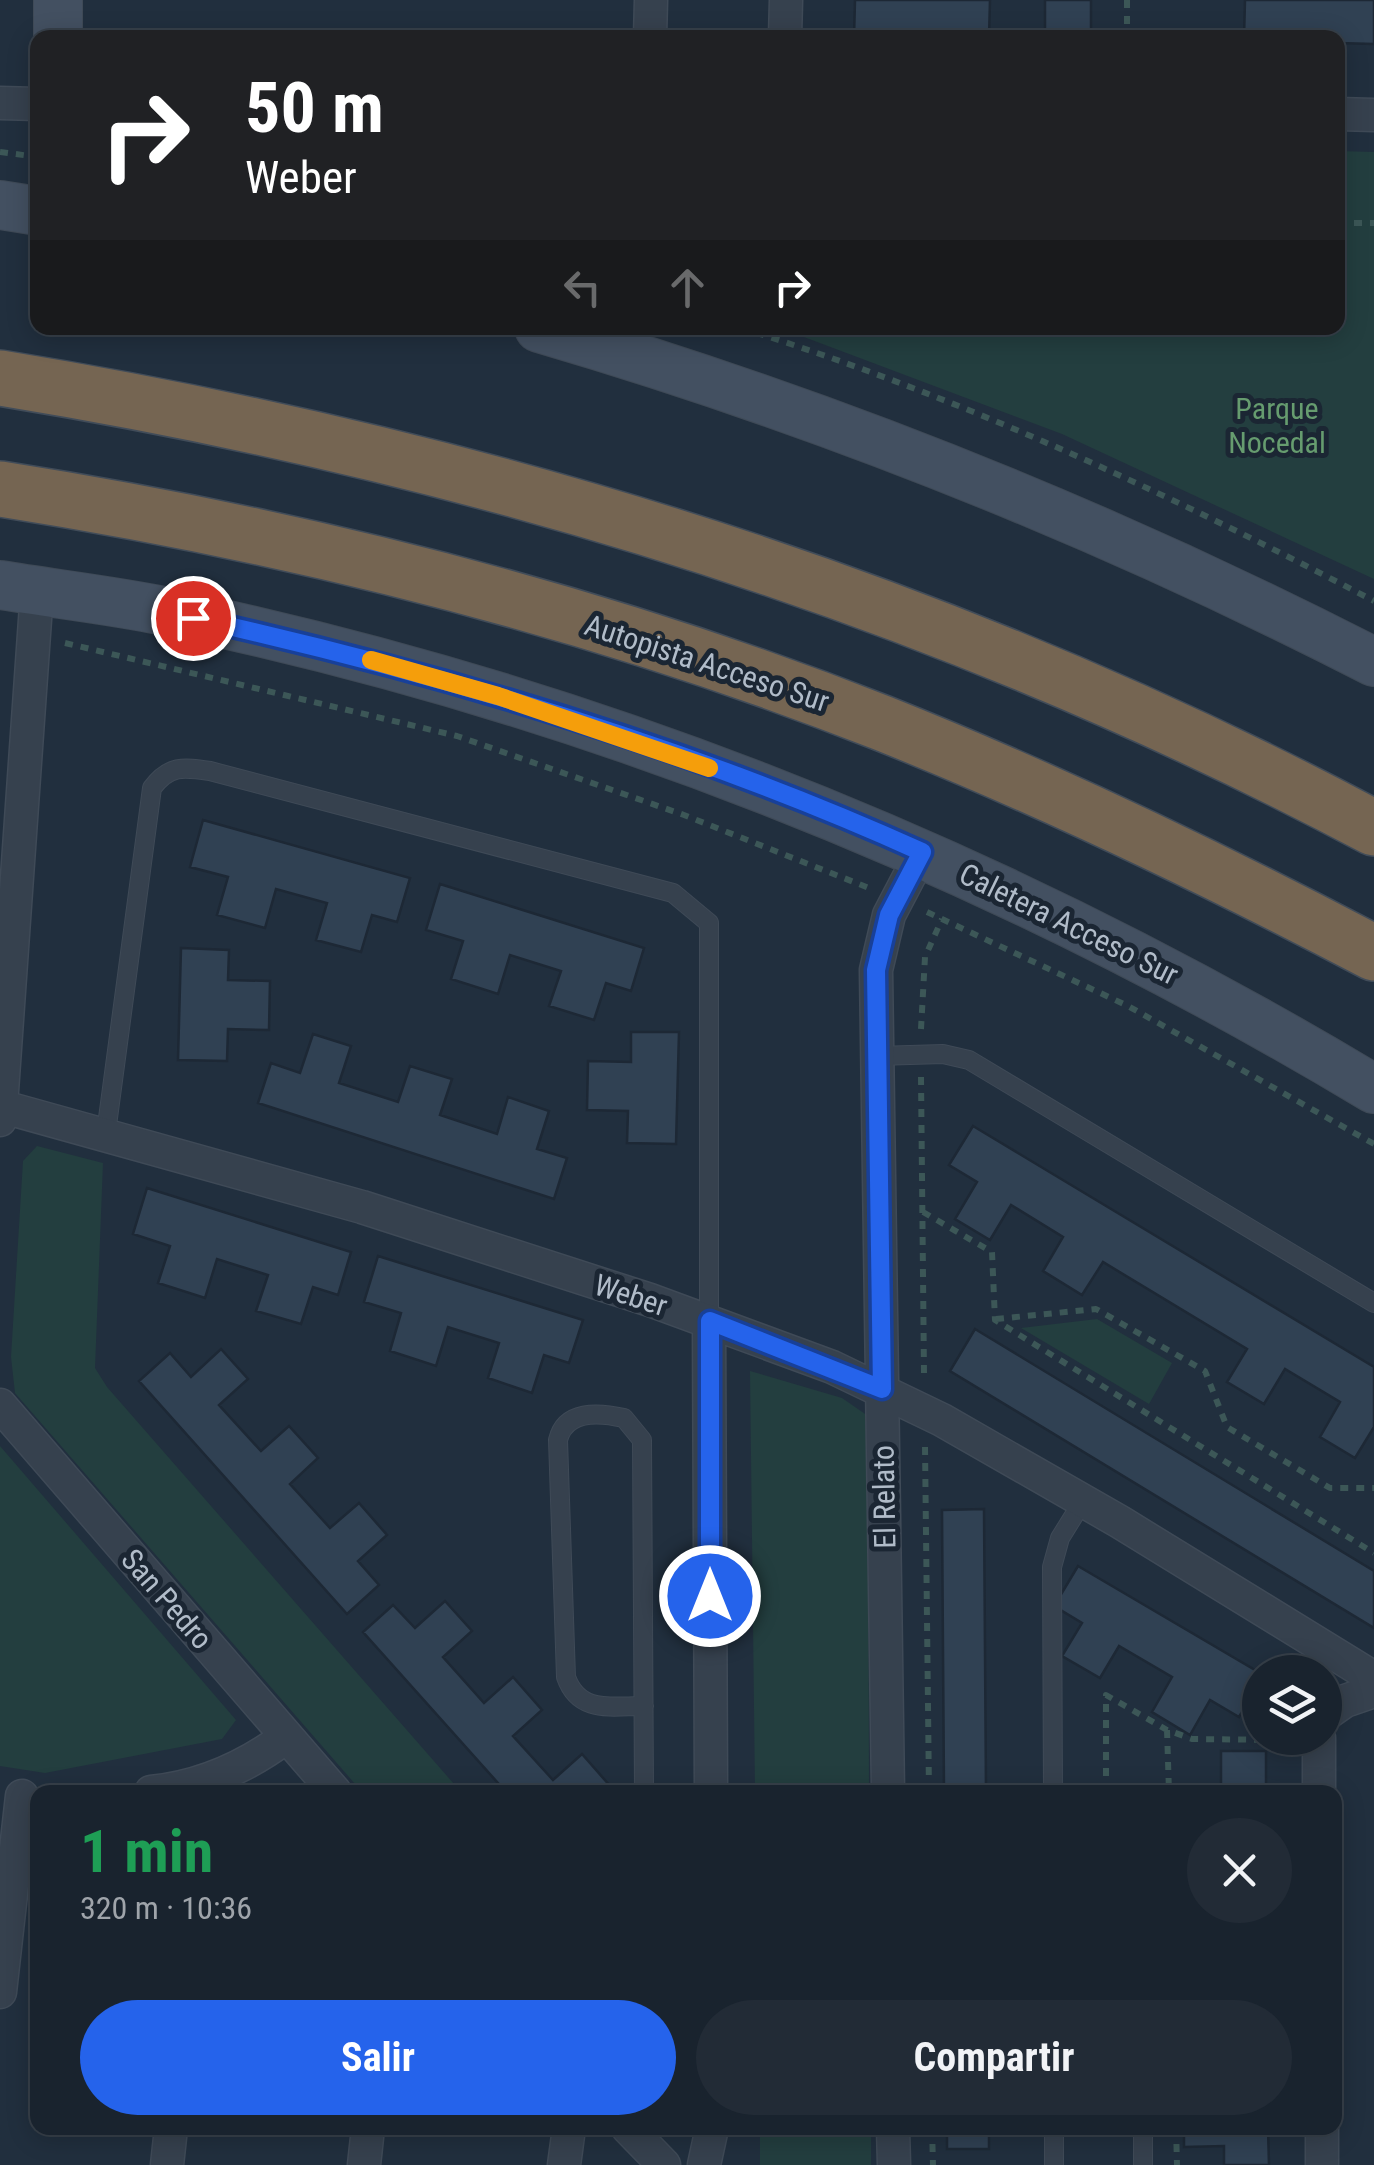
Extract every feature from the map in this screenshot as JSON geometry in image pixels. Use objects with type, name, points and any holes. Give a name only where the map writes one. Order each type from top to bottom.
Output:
[{"type":"highway","points":[[0,378],[397,458],[600,513],[761,564],[974,641],[1213,748],[1374,828]]},
{"type":"highway","name":"Autopista Acceso Sur","points":[[0,490],[372,566],[635,636],[865,717],[1005,776],[1154,842],[1374,953]]},
{"type":"main road","points":[[58,0],[58,30]]},
{"type":"main road","points":[[0,205],[30,210]]},
{"type":"main road","points":[[562,335],[757,395],[992,484],[1134,544],[1374,662]]},
{"type":"main road","name":"Caletera Acceso Sur","points":[[23,604],[160,610],[291,640],[498,696],[718,771],[922,852],[1175,975],[1374,1089]]},
{"type":"street","points":[[650,30],[651,0]]},
{"type":"street","points":[[785,30],[786,0]]},
{"type":"street","points":[[0,103],[30,104]]},
{"type":"street","points":[[1345,114],[1374,115]]},
{"type":"street","points":[[0,1120],[23,604]]},
{"type":"street","name":"El Relato","points":[[888,1785],[878,954],[897,898],[922,852]]},
{"type":"street","name":"Weber","points":[[0,1106],[345,1202],[710,1321],[882,1389],[1084,1501],[1315,1655]]},
{"type":"street","points":[[710,1321],[712,1785]]},
{"type":"street","name":"San Pedro","points":[[0,1405],[329,1785]]},
{"type":"street","name":"Weber","points":[[1342,1666],[1374,1678]]},
{"type":"street","points":[[1342,1705],[1374,1691]]},
{"type":"street","points":[[207,1785],[258,1758],[286,1736]]},
{"type":"street","points":[[1319,1785],[1320,1755]]},
{"type":"street","points":[[0,1992],[20,1795]]},
{"type":"street","points":[[167,2165],[170,2135]]},
{"type":"street","points":[[364,2165],[367,2135]]},
{"type":"street","points":[[564,2165],[568,2135]]},
{"type":"street","points":[[635,2135],[664,2165]]},
{"type":"street","points":[[704,2165],[710,2135]]},
{"type":"street","points":[[893,2135],[894,2165]]},
{"type":"street","points":[[1322,2135],[1322,2165]]},
{"type":"lane","points":[[106,1133],[152,788],[163,772],[181,766],[210,771],[673,893],[708,923],[710,1321]]},
{"type":"lane","points":[[877,1056],[960,1056],[1374,1303]]},
{"type":"lane","points":[[644,1706],[590,1706],[577,1698],[566,1677],[558,1440],[565,1423],[578,1416],[624,1418],[642,1440],[644,1706],[644,1785]]},
{"type":"lane","points":[[1052,1785],[1052,1566],[1060,1538],[1084,1501]]},
{"type":"lane","points":[[1054,2135],[1054,2165]]},
{"type":"lane","points":[[1143,2135],[1143,2165]]},
{"type":"path","points":[[1127,0],[1127,30]]},
{"type":"path","points":[[0,152],[30,156]]},
{"type":"path","points":[[1345,223],[1374,223]]},
{"type":"path","points":[[760,335],[1052,448],[1205,516],[1374,601]]},
{"type":"path","points":[[23,604],[126,654],[456,736],[684,815],[897,898],[1128,1006],[1374,1144]]},
{"type":"path","points":[[928,1785],[921,1055],[925,958],[942,920]]},
{"type":"path","points":[[922,1211],[992,1252],[995,1320]]},
{"type":"path","points":[[995,1320],[1096,1309],[1206,1371],[1226,1426],[1330,1488],[1374,1488]]},
{"type":"path","points":[[995,1320],[1374,1554]]},
{"type":"path","points":[[1106,1785],[1106,1695],[1167,1730],[1192,1738],[1242,1735]]},
{"type":"path","points":[[1167,1730],[1168,1785]]},
{"type":"path","points":[[932,2135],[932,2165]]},
{"type":"path","points":[[1176,2135],[1177,2165]]},
{"type":"green space","name":"Parque Nocedal","points":[[1345,151],[1374,152],[1374,579],[1062,434],[799,335],[1345,335]]},
{"type":"green space","points":[[37,1146],[103,1163],[95,1368],[107,1387],[455,1785],[356,1785],[15,1393],[11,1357],[23,1161]]},
{"type":"green space","points":[[1097,1319],[1172,1363],[1149,1404],[1021,1328]]},
{"type":"green space","points":[[750,1371],[842,1398],[868,1416],[869,1785],[755,1785]]},
{"type":"green space","points":[[0,1446],[236,1720],[222,1739],[45,1773],[0,1766]]},
{"type":"green space","points":[[760,2135],[871,2135],[871,2165],[760,2165]]},
{"type":"building","points":[[855,0],[990,0],[989,30],[854,30]]},
{"type":"building","points":[[1045,0],[1091,0],[1091,30],[1045,30]]},
{"type":"building","points":[[1245,0],[1374,0],[1374,44],[1345,43],[1345,30],[1244,30]]},
{"type":"building","points":[[203,820],[410,878],[397,922],[372,915],[361,952],[316,940],[327,903],[276,889],[265,928],[217,915],[228,877],[190,867]]},
{"type":"building","points":[[440,884],[644,948],[631,991],[606,983],[594,1020],[549,1006],[561,971],[510,955],[498,994],[451,979],[463,941],[426,930]]},
{"type":"building","points":[[181,948],[229,950],[228,980],[270,981],[269,1030],[228,1029],[227,1061],[178,1060]]},
{"type":"building","points":[[631,1032],[679,1032],[676,1144],[627,1143],[628,1111],[587,1110],[588,1061],[631,1062]]},
{"type":"building","points":[[313,1034],[351,1046],[339,1083],[398,1102],[410,1066],[452,1079],[440,1115],[497,1134],[508,1097],[549,1111],[537,1149],[567,1158],[554,1199],[258,1103],[271,1063],[300,1073]]},
{"type":"building","points":[[973,1126],[1374,1367],[1374,1427],[1355,1458],[1320,1437],[1340,1402],[1285,1369],[1264,1404],[1227,1382],[1247,1349],[1103,1262],[1082,1295],[1043,1271],[1063,1237],[1011,1205],[990,1240],[955,1219],[977,1182],[949,1165]]},
{"type":"building","points":[[147,1188],[351,1252],[338,1295],[313,1287],[301,1324],[256,1311],[268,1275],[217,1259],[205,1298],[158,1283],[170,1246],[133,1234]]},
{"type":"building","points":[[378,1256],[583,1320],[569,1363],[544,1355],[532,1393],[488,1378],[499,1343],[448,1327],[436,1366],[390,1351],[401,1313],[364,1302]]},
{"type":"building","points":[[975,1329],[1374,1571],[1374,1628],[950,1371]]},
{"type":"building","points":[[221,1349],[248,1379],[219,1405],[261,1451],[289,1426],[318,1458],[290,1484],[330,1528],[359,1503],[387,1535],[358,1561],[379,1585],[347,1614],[139,1381],[170,1353],[191,1377]]},
{"type":"building","points":[[984,1509],[986,1785],[944,1785],[942,1510]]},
{"type":"building","points":[[1078,1566],[1242,1662],[1242,1712],[1239,1717],[1210,1700],[1190,1735],[1152,1712],[1172,1677],[1119,1646],[1100,1678],[1062,1656],[1082,1623],[1054,1606]]},
{"type":"building","points":[[445,1601],[472,1631],[443,1657],[484,1703],[513,1677],[542,1710],[513,1736],[553,1780],[582,1754],[609,1785],[500,1785],[363,1632],[393,1605],[415,1628]]},
{"type":"building","points":[[1221,1751],[1266,1755],[1266,1785],[1181,1785],[1221,1784]]},
{"type":"building","points":[[947,2135],[989,2135],[989,2149],[947,2149]]},
{"type":"building","points":[[1184,2135],[1268,2135],[1269,2165],[1224,2165],[1224,2146],[1184,2147]]},
{"type":"slow traffic","points":[[371,660],[498,696],[709,768]]},
{"type":"route","points":[[193,618],[398,667],[498,696],[728,775],[922,852],[889,915],[876,970],[882,1389],[782,1346],[710,1321],[710,1596]]}]
